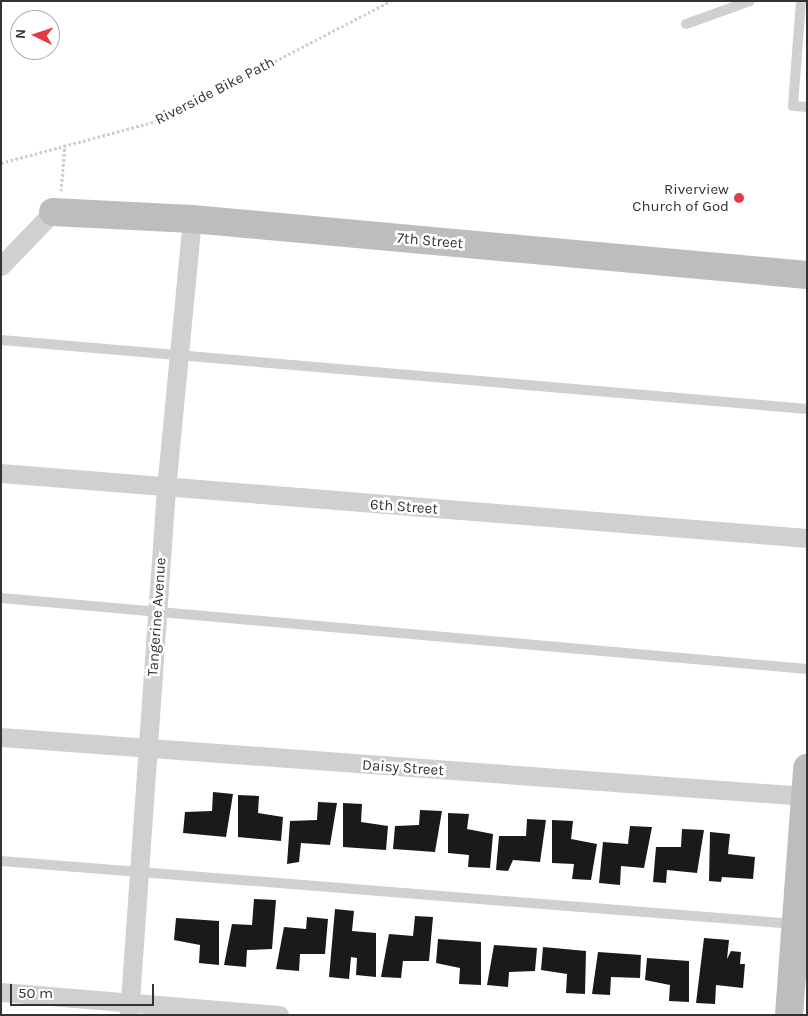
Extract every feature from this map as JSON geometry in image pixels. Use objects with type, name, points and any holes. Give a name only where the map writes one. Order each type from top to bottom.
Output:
[{"type":"street","name":"7th Street","points":[[56,212],[192,219],[807,275]]},
{"type":"street","points":[[1,266],[56,212]]},
{"type":"street","name":"Tangerine Avenue","points":[[129,1008],[149,751],[166,489],[192,219]]},
{"type":"street","name":"6th Street","points":[[1,473],[166,489],[807,538]]},
{"type":"street","name":"Daisy Street","points":[[1,737],[149,751],[805,796]]},
{"type":"street","points":[[789,1015],[800,909],[807,768]]},
{"type":"street","points":[[1,992],[129,1008],[279,1015]]},
{"type":"lane","points":[[686,24],[750,1]]},
{"type":"lane","points":[[800,1],[793,106],[807,107]]},
{"type":"lane","points":[[1,340],[807,409]]},
{"type":"lane","points":[[1,598],[807,670]]},
{"type":"lane","points":[[1,861],[140,872],[800,909]]},
{"type":"path","name":"Riverside Bike Path","points":[[1,163],[65,144],[164,120],[391,1]]},
{"type":"path","points":[[56,212],[65,144]]},
{"type":"building","points":[[213,792],[233,794],[226,837],[183,833],[185,812],[212,811]]},
{"type":"building","points":[[238,795],[259,796],[258,813],[283,817],[281,841],[238,837]]},
{"type":"building","points":[[318,802],[337,803],[330,845],[301,843],[299,862],[287,864],[290,821],[317,820]]},
{"type":"building","points":[[343,803],[362,804],[361,822],[388,826],[386,850],[343,847]]},
{"type":"building","points":[[420,810],[442,811],[435,852],[393,849],[395,826],[419,825]]},
{"type":"building","points":[[448,813],[469,814],[467,829],[493,834],[490,868],[468,867],[469,855],[448,853]]},
{"type":"building","points":[[527,819],[546,820],[540,862],[513,860],[508,871],[496,870],[499,836],[526,836]]},
{"type":"building","points":[[552,820],[573,821],[571,839],[597,844],[591,880],[572,879],[574,864],[552,863]]},
{"type":"building","points":[[630,826],[652,827],[644,868],[621,866],[620,885],[599,883],[603,842],[628,844]]},
{"type":"building","points":[[682,829],[704,830],[697,873],[667,870],[666,883],[653,882],[656,847],[681,847]]},
{"type":"building","points":[[710,832],[730,834],[728,854],[755,857],[753,879],[722,877],[721,882],[709,881]]},
{"type":"building","points":[[254,899],[276,900],[272,949],[247,950],[246,967],[224,965],[232,924],[252,925]]},
{"type":"building","points":[[335,909],[354,911],[352,931],[376,933],[376,977],[356,975],[357,958],[351,957],[349,979],[329,977]]},
{"type":"building","points":[[415,916],[433,917],[429,961],[403,961],[401,978],[381,977],[389,934],[413,936]]},
{"type":"building","points":[[307,917],[328,919],[325,954],[300,954],[299,971],[276,969],[284,927],[306,929]]},
{"type":"building","points":[[176,918],[219,921],[219,965],[199,963],[200,945],[174,940]]},
{"type":"building","points":[[704,938],[729,940],[727,959],[731,951],[741,952],[740,964],[745,964],[743,988],[716,985],[715,1004],[696,1003]]},
{"type":"building","points":[[438,939],[481,942],[481,985],[459,984],[460,968],[436,963]]},
{"type":"building","points":[[494,945],[537,948],[535,971],[509,972],[508,987],[487,985]]},
{"type":"building","points":[[543,947],[586,951],[585,994],[566,993],[567,974],[541,970]]},
{"type":"building","points":[[598,952],[641,955],[640,978],[611,977],[610,995],[592,994]]},
{"type":"building","points":[[647,958],[689,961],[689,1002],[669,1001],[670,985],[645,980]]},
{"type":"place","name":"Riverview Church of God","points":[[739,198]]}]
